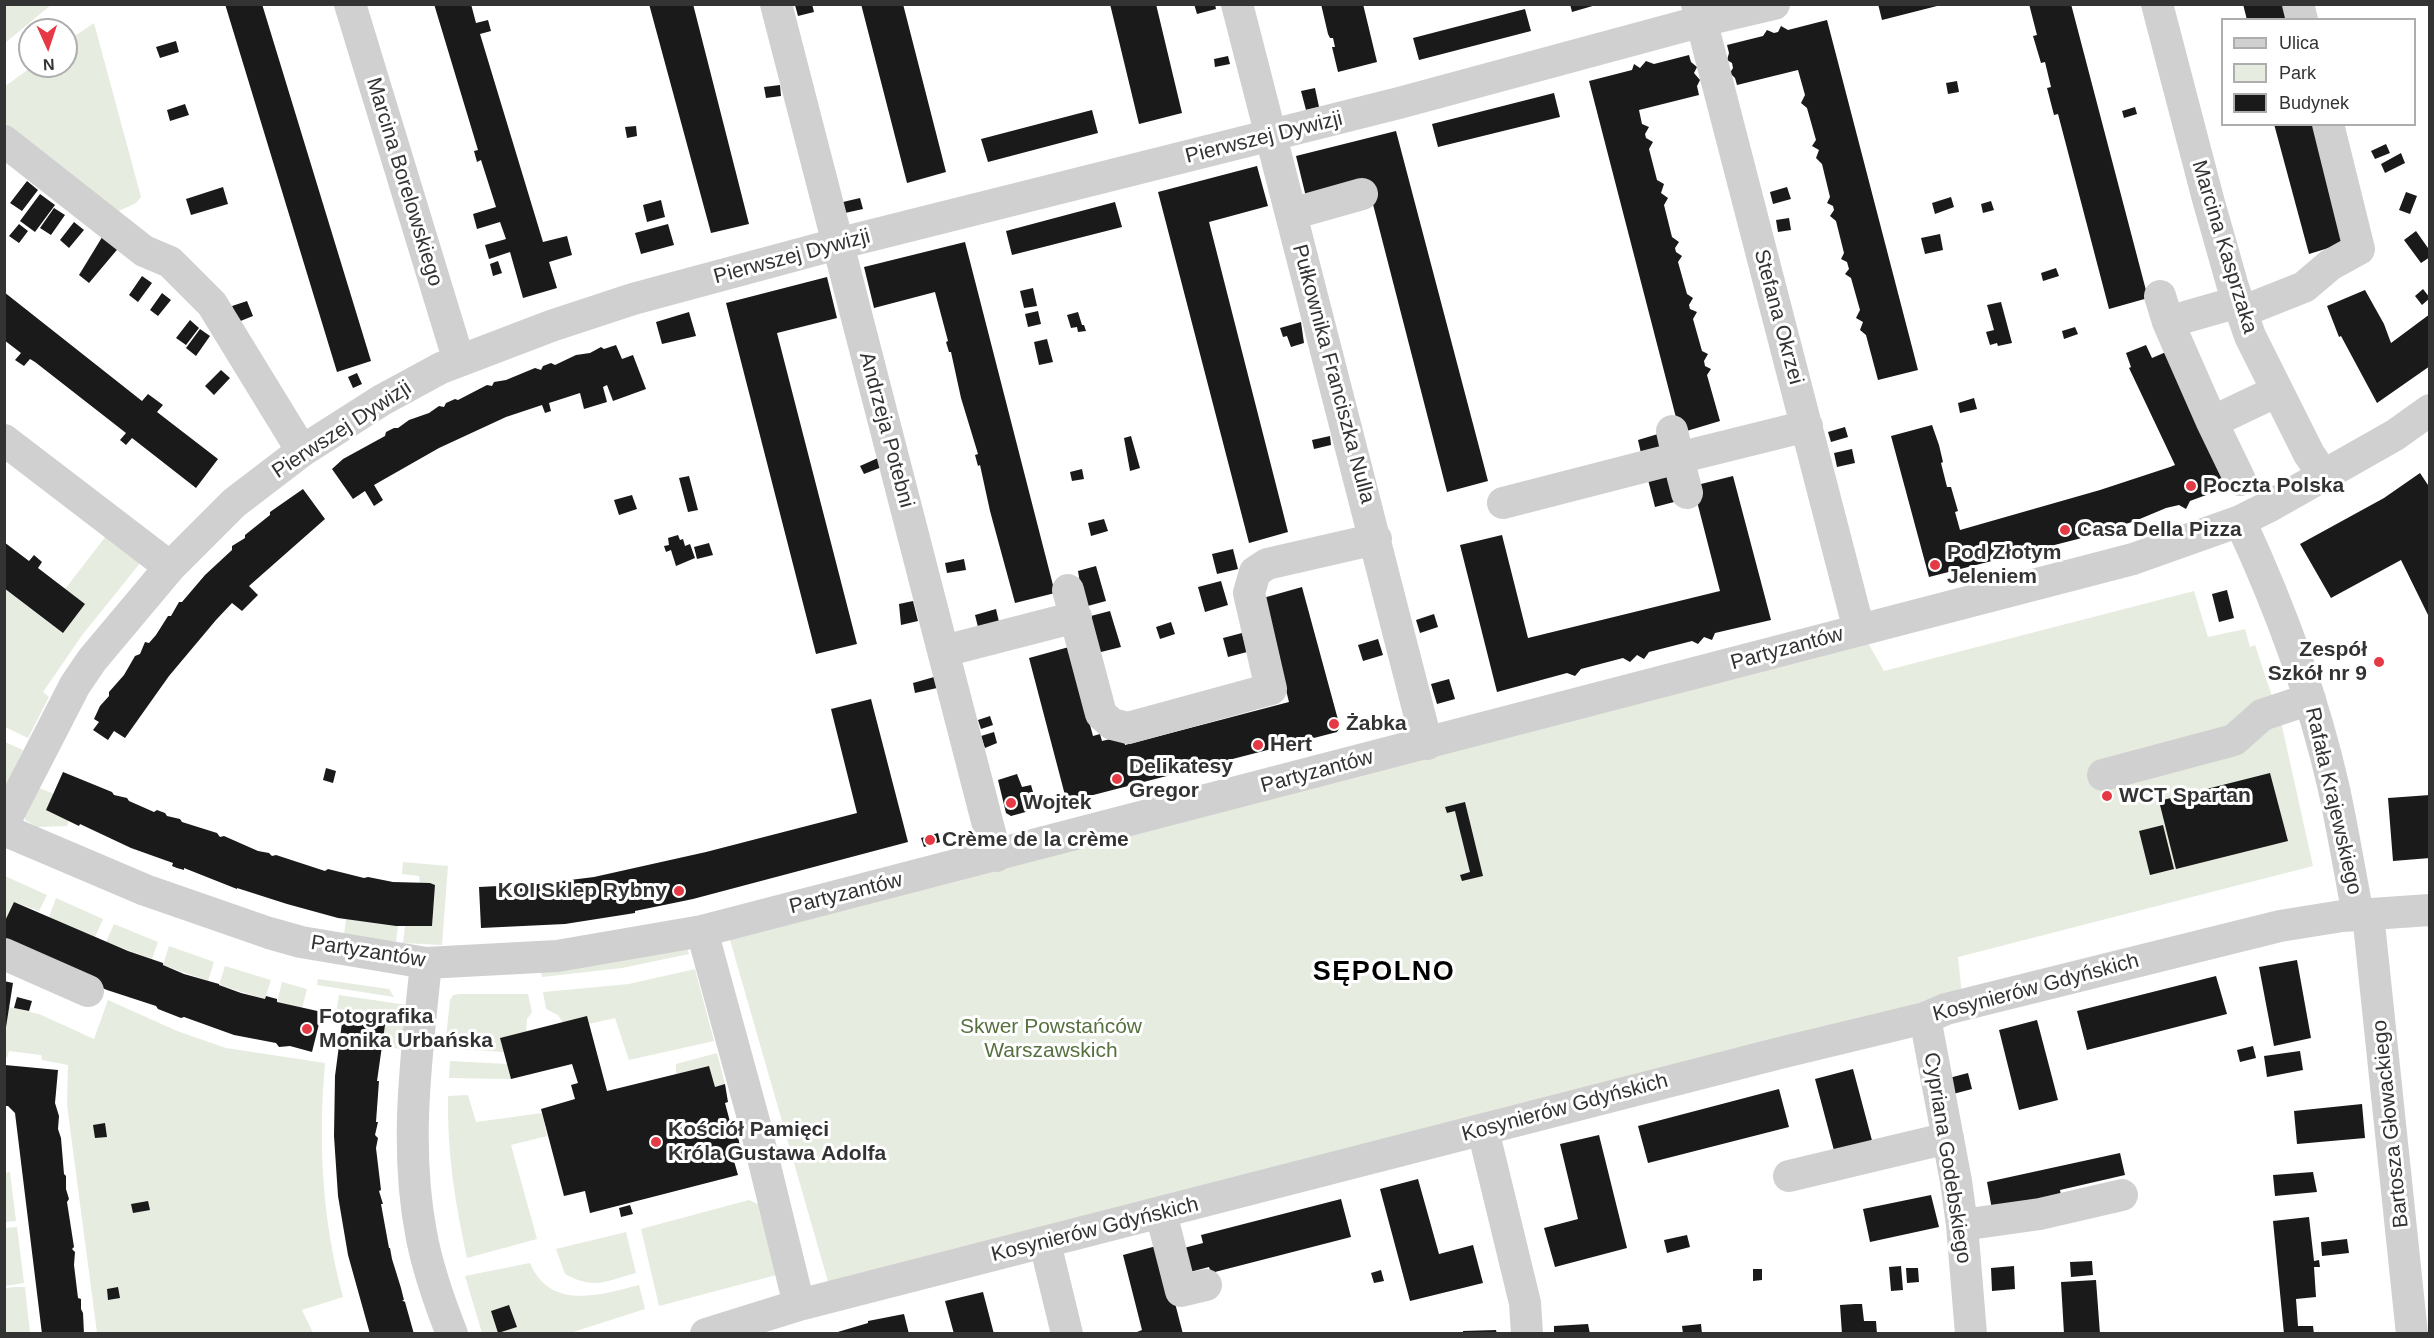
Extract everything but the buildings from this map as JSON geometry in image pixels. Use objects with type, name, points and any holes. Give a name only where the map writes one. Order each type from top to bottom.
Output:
[{"type":"street","name":"Marcina Borelowskiego","points":[[350,4],[460,359]]},
{"type":"street","name":"Andrzeja Potebni","points":[[776,4],[996,856]]},
{"type":"street","name":"Pułkownika Franciszka Nulla","points":[[1237,4],[1427,744]]},
{"type":"street","name":"Pierwszej Dywizji","points":[[4,823],[75,685],[92,660],[170,567],[234,503],[302,451],[382,400],[460,359],[633,299],[837,244],[1271,136],[1699,13],[1774,4]]},
{"type":"street","name":"Marcina Kasprzaka","points":[[2157,4],[2208,199],[2250,336],[2309,454],[2324,476]]},
{"type":"street","name":"Stefana Okrzei","points":[[1699,13],[1860,630]]},
{"type":"street","points":[[2240,480],[2212,422],[2164,309],[2240,307],[2304,287],[2330,265],[2359,249],[2328,126]]},
{"type":"street","points":[[4,141],[144,251],[170,262],[212,304],[302,451]]},
{"type":"street","points":[[1291,214],[1362,194]]},
{"type":"street","points":[[2212,422],[2277,391]]},
{"type":"street","name":"Partyzantów","points":[[4,830],[144,890],[269,933],[301,942],[426,963],[556,956],[702,931],[2133,559],[2240,520],[2324,476],[2395,435],[2430,410]]},
{"type":"street","points":[[1503,503],[1675,444],[1807,426]]},
{"type":"street","points":[[4,440],[170,567]]},
{"type":"street","points":[[1675,444],[1687,493]]},
{"type":"street","name":"Rafała Krajewskiego","points":[[2240,520],[2286,624],[2310,699],[2334,788],[2363,914]]},
{"type":"street","points":[[944,651],[1072,603],[1101,714],[1112,724],[1128,728],[1166,719],[1270,689],[1251,602],[1250,593],[1255,572],[1267,564],[1376,539]]},
{"type":"street","points":[[2103,775],[2234,740],[2262,715],[2310,699]]},
{"type":"street","name":"Kosynierów Gdyńskich","points":[[706,1334],[799,1305],[2261,930],[2342,916],[2430,910]]},
{"type":"street","name":"Bartosza Głowackiego","points":[[2363,914],[2412,1334]]},
{"type":"street","points":[[702,931],[755,1125],[799,1305]]},
{"type":"street","points":[[4,954],[88,991]]},
{"type":"street","points":[[426,963],[411,1124],[415,1189],[420,1233],[434,1286],[452,1334]]},
{"type":"street","name":"Cypriana Godebskiego","points":[[1925,1018],[1962,1225],[1971,1334]]},
{"type":"street","points":[[1483,1130],[1525,1303],[1527,1334]]},
{"type":"street","points":[[1789,1176],[1948,1138]]},
{"type":"street","points":[[1962,1225],[2040,1214],[2122,1196]]},
{"type":"street","points":[[1161,1213],[1181,1291],[1206,1285]]},
{"type":"street","points":[[1045,1243],[1067,1334]]},
{"type":"green space","points":[[5,4],[51,4],[35,18],[18,18],[18,32],[5,43]]},
{"type":"green space","points":[[94,23],[141,197],[136,203],[108,216],[5,134],[4,87],[18,77],[78,78],[78,34]]},
{"type":"green space","points":[[106,536],[141,562],[83,634],[43,692],[49,697],[28,738],[5,727],[4,588],[85,604],[65,589]]},
{"type":"green space","name":"Skwer Powstańców Warszawskich","points":[[2194,591],[2208,637],[2245,629],[2250,647],[2255,645],[2282,726],[2313,866],[1958,957],[1962,995],[829,1285],[730,940],[737,933],[1868,643],[1884,671]]},
{"type":"green space","points":[[5,742],[23,750],[5,789]]},
{"type":"green space","points":[[37,787],[54,794],[69,820],[67,826],[37,827],[25,820]]},
{"type":"green space","points":[[403,862],[448,866],[442,945],[403,943],[405,926],[432,926],[435,885],[420,884],[419,876],[402,874]]},
{"type":"green space","points":[[5,876],[47,895],[39,911],[14,902],[5,923]]},
{"type":"green space","points":[[56,898],[103,919],[95,937],[49,917]]},
{"type":"green space","points":[[346,919],[398,926],[396,942],[344,935]]},
{"type":"green space","points":[[114,924],[158,942],[152,959],[106,942]]},
{"type":"green space","points":[[169,946],[214,962],[208,981],[163,965]]},
{"type":"green space","points":[[687,949],[689,954],[622,968],[542,977],[540,969]]},
{"type":"green space","points":[[225,966],[271,980],[265,999],[219,985]]},
{"type":"green space","points":[[695,969],[714,1041],[629,1060],[615,1018],[589,1024],[563,1023],[558,1015],[546,1009],[543,992],[629,984]]},
{"type":"green space","points":[[318,979],[389,989],[394,997],[317,985]]},
{"type":"green space","points":[[282,982],[307,989],[302,1008],[277,1002]]},
{"type":"green space","points":[[528,994],[532,1012],[527,1019],[526,1032],[500,1038],[504,1052],[445,1048],[450,1000],[453,995]]},
{"type":"green space","points":[[339,995],[407,1005],[401,1049],[381,1046],[383,1021],[336,1014]]},
{"type":"green space","points":[[108,1000],[177,1031],[226,1048],[325,1063],[322,1151],[326,1210],[343,1297],[302,1310],[313,1333],[97,1333],[67,1105],[68,1065],[42,1060],[41,1055],[9,1051],[7,1058],[5,1057],[4,1029],[9,1007],[39,1014],[94,1039]]},
{"type":"green space","points":[[717,1053],[725,1084],[715,1087],[709,1066],[676,1074],[676,1064]]},
{"type":"green space","points":[[450,1061],[507,1064],[511,1079],[449,1078]]},
{"type":"green space","points":[[468,1095],[476,1122],[542,1113],[547,1136],[511,1145],[537,1239],[467,1258],[453,1177],[448,1096]]},
{"type":"green space","points":[[10,1172],[16,1221],[5,1222],[5,1173]]},
{"type":"green space","points":[[749,1200],[769,1209],[784,1273],[659,1306],[641,1229]]},
{"type":"green space","points":[[17,1227],[24,1283],[5,1286],[5,1228]]},
{"type":"green space","points":[[626,1232],[636,1273],[592,1283],[565,1274],[556,1249]]},
{"type":"green space","points":[[530,1263],[539,1278],[550,1288],[563,1294],[593,1295],[639,1285],[645,1309],[570,1333],[482,1333],[465,1276]]},
{"type":"green space","points":[[25,1287],[30,1333],[5,1333],[5,1288]]},
{"type":"place","name":"Poczta Polska","points":[[2191,486]]},
{"type":"place","name":"Casa Della Pizza","points":[[2065,530]]},
{"type":"place","name":"Pod Złotym Jeleniem","points":[[1935,565]]},
{"type":"place","name":"Zespół Szkół nr 9","points":[[2379,662]]},
{"type":"place","name":"Żabka","points":[[1334,724]]},
{"type":"place","name":"Hert","points":[[1258,745]]},
{"type":"place","name":"Delikatesy Gregor","points":[[1117,779]]},
{"type":"place","name":"WCT Spartan","points":[[2107,796]]},
{"type":"place","name":"Wojtek","points":[[1011,803]]},
{"type":"place","name":"Crème de la crème","points":[[930,840]]},
{"type":"place","name":"KOI Sklep Rybny","points":[[679,891]]},
{"type":"place","name":"Fotografika Monika Urbańska","points":[[307,1029]]},
{"type":"place","name":"Kościół Pamięci Króla Gustawa Adolfa","points":[[656,1142]]},
{"type":"district","name":"SĘPOLNO","points":[[1384,973]]}]
